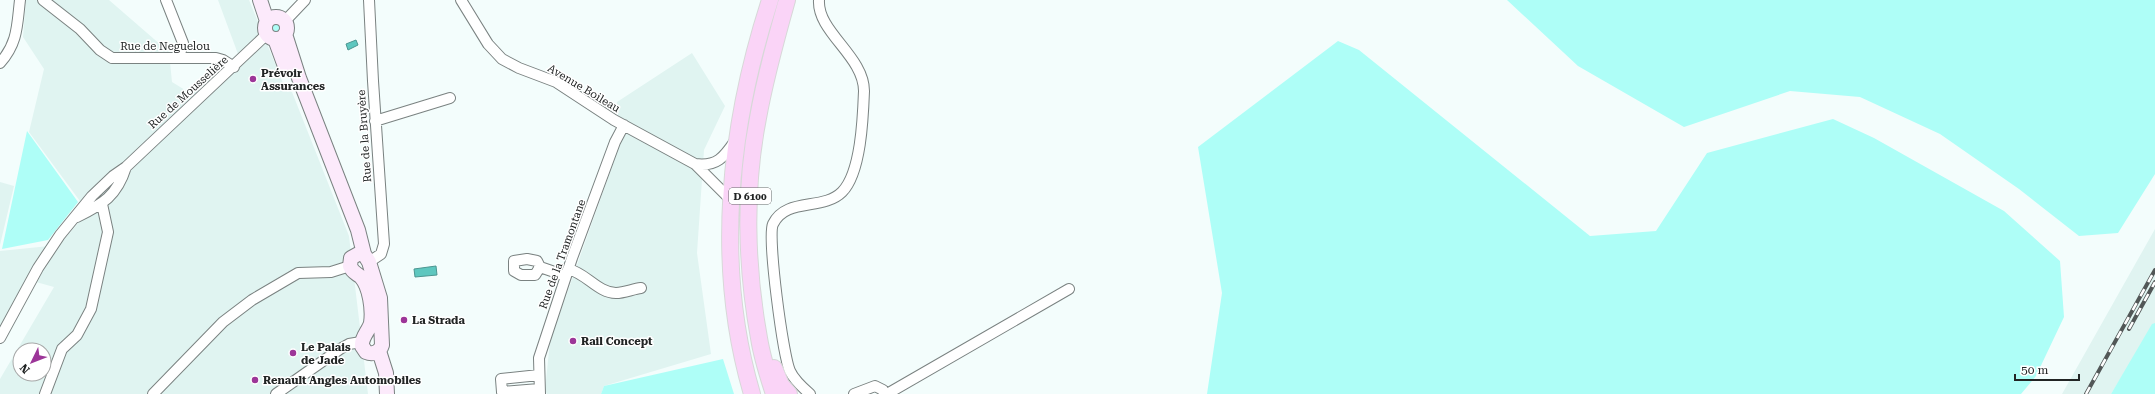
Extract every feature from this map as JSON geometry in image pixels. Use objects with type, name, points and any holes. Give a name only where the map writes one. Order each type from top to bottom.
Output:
[{"type":"main road","points":[[260,0],[276,28]]},
{"type":"main road","points":[[270,0],[276,28],[350,230],[359,260],[361,278],[366,286],[369,300],[370,324],[361,342],[363,349],[375,352],[386,373],[387,394]]},
{"type":"main road","name":"D 6100","points":[[752,394],[736,315],[731,266],[731,200],[736,139],[747,81],[770,0]]},
{"type":"main road","name":"D 6100","points":[[774,394],[759,339],[750,245],[751,182],[758,119],[773,48],[787,0]]},
{"type":"main road","points":[[750,245],[775,371],[781,385],[789,394]]},
{"type":"main road","points":[[359,260],[380,298],[382,345],[375,352]]},
{"type":"main road","points":[[375,352],[379,394]]},
{"type":"street","points":[[0,63],[8,54],[18,31],[20,0]]},
{"type":"street","name":"Rue de Neguelou","points":[[43,0],[80,29],[100,50],[112,58],[216,58],[223,60],[234,67]]},
{"type":"street","points":[[166,0],[183,43],[179,58]]},
{"type":"street","name":"Rue de Mousselière","points":[[0,338],[38,268],[60,235],[92,196],[113,176],[126,167],[136,155],[234,67],[305,0]]},
{"type":"street","name":"Rue de la Bruyère","points":[[359,260],[381,254],[384,244],[375,121],[369,0]]},
{"type":"street","name":"Avenue Boileau","points":[[461,0],[488,44],[502,59],[519,68],[556,82],[624,125],[696,164],[731,200]]},
{"type":"street","points":[[810,394],[790,372],[786,359],[774,283],[772,225],[779,216],[790,208],[828,201],[842,193],[853,177],[858,156],[864,89],[854,63],[824,21],[819,8],[819,0]]},
{"type":"street","points":[[375,121],[450,98]]},
{"type":"street","name":"Rue de la Tramontane","points":[[540,392],[539,358],[567,273],[615,142],[624,125]]},
{"type":"street","points":[[696,164],[709,165],[721,160],[736,139]]},
{"type":"street","name":"Rue de Mousselière","points":[[76,217],[102,204],[121,182],[126,167]]},
{"type":"street","points":[[45,394],[62,349],[77,335],[91,309],[108,232],[102,204]]},
{"type":"street","points":[[153,394],[223,322],[252,300],[298,273],[331,272],[359,260]]},
{"type":"street","points":[[540,267],[567,273],[578,271],[604,290],[616,293],[641,288]]},
{"type":"street","points":[[887,394],[1069,289]]},
{"type":"street","points":[[276,394],[340,349],[361,342]]},
{"type":"street","points":[[539,375],[501,379],[502,392],[540,392]]},
{"type":"street","points":[[854,394],[876,386],[883,390],[884,394]]},
{"type":"shaded area","points":[[26,0],[109,0],[169,52],[172,82],[185,90],[200,87],[238,54],[218,0],[249,0],[283,83],[292,92],[349,236],[368,394],[0,394],[0,379],[12,359],[12,382],[52,382],[52,342],[22,342],[54,287],[36,282],[0,333],[0,251],[59,245],[88,212],[29,132],[44,69],[23,37]]},
{"type":"shaded area","points":[[1507,0],[2155,0],[2155,174],[2118,233],[2079,236],[2019,189],[1940,134],[1860,97],[1790,91],[1684,127],[1578,66]]},
{"type":"shaded area","points":[[276,22],[281,27],[276,32],[271,27]]},
{"type":"shaded area","points":[[356,40],[358,45],[348,50],[346,44]]},
{"type":"shaded area","points":[[1338,41],[1359,50],[1590,236],[1656,231],[1707,153],[1833,119],[1874,138],[2004,211],[2060,261],[2064,317],[2036,376],[2021,394],[1207,394],[1222,293],[1198,147]]},
{"type":"shaded area","points":[[692,53],[725,106],[704,150],[697,253],[711,354],[604,386],[601,394],[547,394],[545,390],[550,341],[620,144],[617,102]]},
{"type":"shaded area","points":[[27,131],[78,202],[48,240],[2,249]]},
{"type":"shaded area","points":[[0,182],[14,186],[0,245]]},
{"type":"shaded area","points":[[2155,229],[2155,323],[2111,394],[2062,394]]},
{"type":"shaded area","points":[[436,266],[437,275],[415,277],[414,269]]},
{"type":"shaded area","points":[[2155,323],[2155,394],[2111,394],[2152,324]]},
{"type":"shaded area","points":[[723,359],[734,394],[601,394],[604,386]]},
{"type":"railway","points":[[2086,394],[2155,270]]},
{"type":"railway","points":[[2129,329],[2155,282]]},
{"type":"place","name":"Prévoir Assurances","points":[[253,79]]},
{"type":"place","name":"La Strada","points":[[404,320]]},
{"type":"place","name":"Rail Concept","points":[[573,341]]},
{"type":"place","name":"Le Palais de Jade","points":[[293,353]]},
{"type":"place","name":"Renault Angles Automobiles","points":[[255,380]]}]
